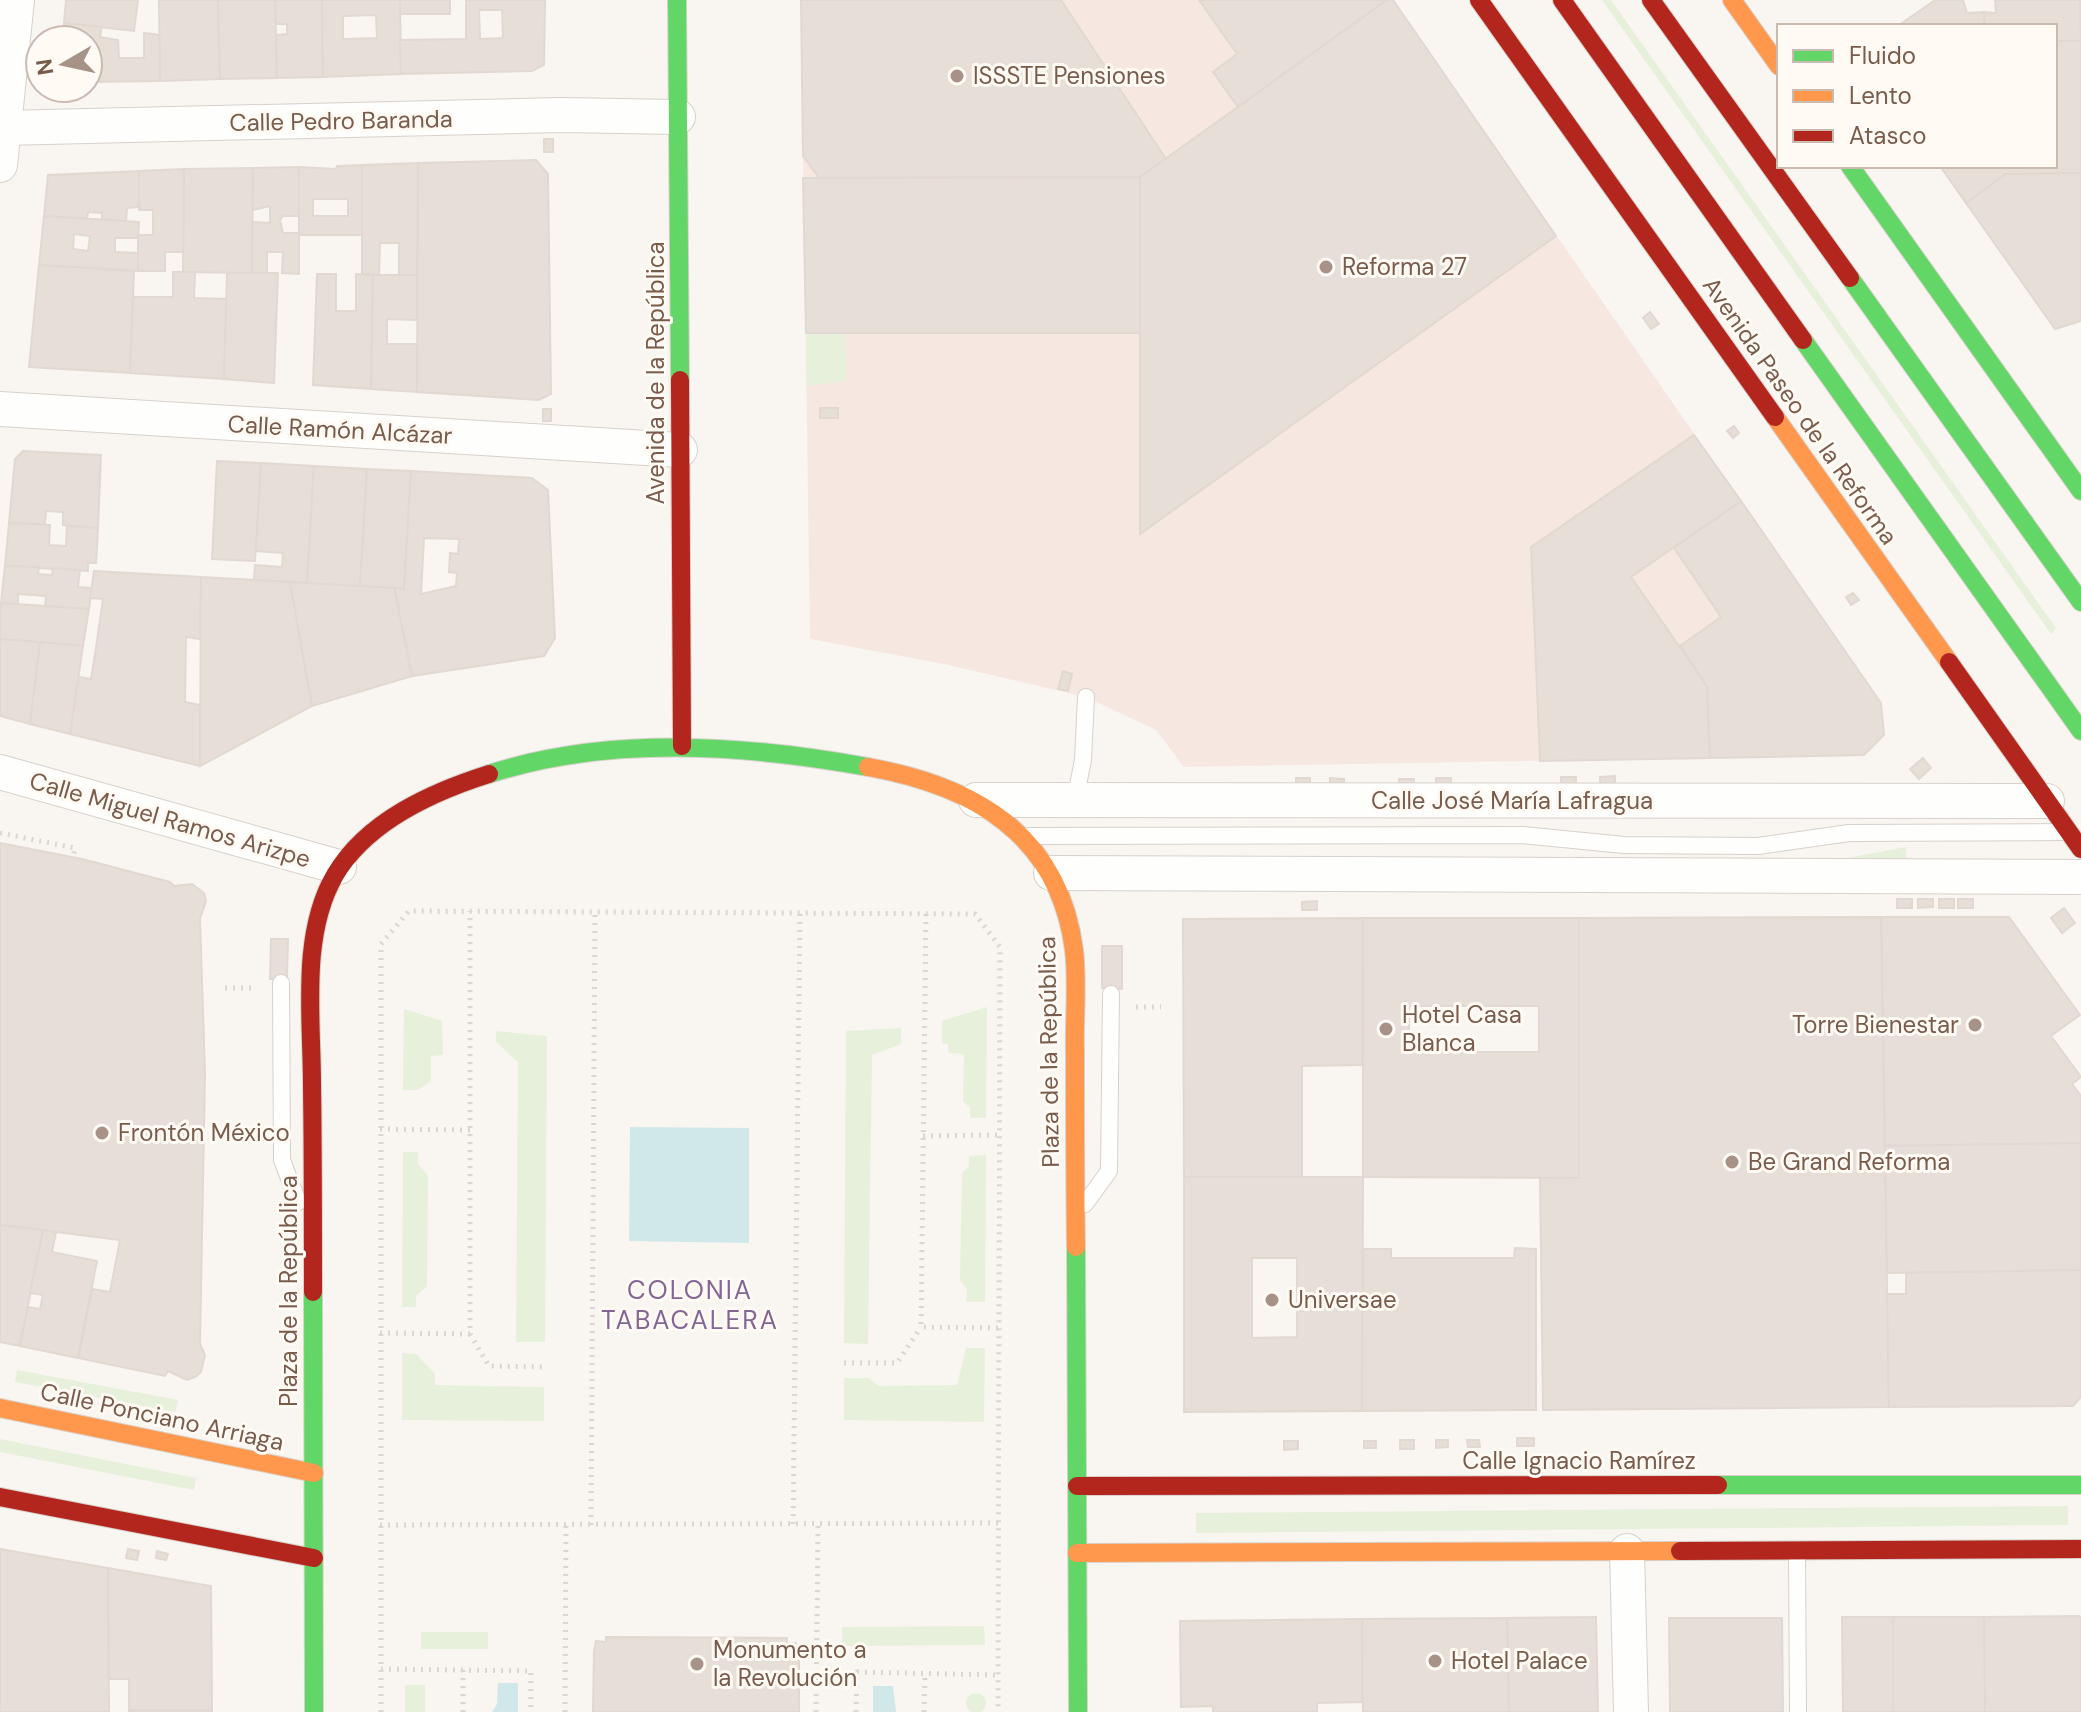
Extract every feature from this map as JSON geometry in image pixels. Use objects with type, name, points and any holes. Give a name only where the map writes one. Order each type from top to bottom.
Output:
[{"type":"main road","name":"Avenida de la República","points":[[677,0],[682,746]]},
{"type":"main road","name":"Avenida Paseo de la Reforma","points":[[1479,0],[2047,801],[2075,827],[2081,849]]},
{"type":"main road","name":"Avenida Paseo de la Reforma","points":[[1562,0],[2081,731]]},
{"type":"main road","points":[[1651,0],[2081,602]]},
{"type":"main road","points":[[1732,0],[1777,63]]},
{"type":"main road","points":[[1851,168],[2081,491]]},
{"type":"main road","name":"Plaza de la República","points":[[314,1712],[312,958],[319,918],[339,867],[365,839],[399,812],[433,793],[475,777],[573,756],[682,746],[825,757],[911,777],[976,800],[1023,836],[1051,873],[1069,916],[1074,951],[1078,1712]]},
{"type":"main road","name":"Calle Ponciano Arriaga","points":[[0,1408],[314,1473]]},
{"type":"main road","name":"Calle Ignacio Ramírez","points":[[1077,1486],[2081,1485]]},
{"type":"main road","points":[[0,1497],[314,1558]]},
{"type":"main road","points":[[1077,1553],[2081,1549]]},
{"type":"street","points":[[0,165],[17,0]]},
{"type":"street","name":"Calle Pedro Baranda","points":[[4,128],[561,115],[678,117]]},
{"type":"street","name":"Calle Ramón Alcázar","points":[[0,409],[680,450]]},
{"type":"street","name":"Calle Miguel Ramos Arizpe","points":[[0,772],[339,867]]},
{"type":"street","name":"Calle José María Lafragua","points":[[976,800],[2047,801]]},
{"type":"street","points":[[1051,873],[2081,877]]},
{"type":"street","points":[[1627,1551],[1631,1712]]},
{"type":"lane","points":[[1075,800],[1083,760],[1086,697]]},
{"type":"lane","points":[[1023,836],[1523,835],[1624,845],[1758,846],[1849,833],[2075,827]]},
{"type":"lane","points":[[281,983],[282,1160],[313,1240]]},
{"type":"lane","points":[[1076,1217],[1109,1171],[1111,994]]},
{"type":"lane","points":[[1797,1550],[1798,1712]]},
{"type":"path","points":[[0,833],[38,838],[75,848],[73,857]]},
{"type":"path","points":[[381,1712],[381,944],[409,911],[470,911],[975,914],[1000,947],[998,1712]]},
{"type":"path","points":[[470,911],[470,1334],[489,1366],[544,1367]]},
{"type":"path","points":[[591,1525],[595,912]]},
{"type":"path","points":[[793,1524],[800,913]]},
{"type":"path","points":[[844,1363],[897,1363],[921,1327],[926,914]]},
{"type":"path","points":[[380,1129],[470,1130]]},
{"type":"path","points":[[923,1136],[999,1135]]},
{"type":"path","points":[[921,1327],[999,1328]]},
{"type":"path","points":[[380,1333],[470,1334]]},
{"type":"path","points":[[380,1525],[999,1523]]},
{"type":"path","points":[[816,1712],[818,1524]]},
{"type":"path","points":[[565,1712],[566,1525]]},
{"type":"path","points":[[381,1669],[531,1671],[531,1712]]},
{"type":"path","points":[[463,1670],[463,1712]]},
{"type":"path","points":[[856,1712],[857,1672],[998,1675]]},
{"type":"path","points":[[924,1712],[925,1674]]},
{"type":"shaded area","points":[[801,0],[1393,0],[1881,703],[1884,735],[1864,755],[1184,767],[1156,730],[1086,697],[944,664],[810,639]]},
{"type":"green space","points":[[1602,0],[1611,0],[2056,628],[2051,634]]},
{"type":"green space","points":[[845,332],[846,381],[807,386],[806,333]]},
{"type":"green space","points":[[1906,847],[1906,860],[1831,861]]},
{"type":"green space","points":[[987,1007],[986,1118],[970,1118],[970,1108],[963,1101],[964,1054],[949,1053],[948,1044],[942,1043],[942,1021]]},
{"type":"green space","points":[[404,1009],[442,1021],[443,1055],[431,1056],[431,1081],[418,1090],[403,1090]]},
{"type":"green space","points":[[901,1028],[901,1044],[872,1055],[868,1344],[844,1343],[846,1031]]},
{"type":"green space","points":[[496,1031],[547,1036],[545,1342],[516,1342],[518,1062],[496,1042]]},
{"type":"green space","points":[[403,1152],[418,1152],[418,1164],[428,1176],[427,1286],[416,1296],[416,1307],[402,1307]]},
{"type":"green space","points":[[986,1155],[985,1302],[966,1302],[967,1289],[960,1280],[962,1173],[969,1166],[969,1156]]},
{"type":"green space","points":[[966,1348],[985,1348],[984,1422],[844,1420],[844,1378],[869,1378],[878,1386],[957,1385]]},
{"type":"green space","points":[[402,1353],[416,1354],[435,1374],[435,1385],[544,1387],[544,1421],[402,1420]]},
{"type":"green space","points":[[17,1370],[178,1400],[175,1412],[15,1382]]},
{"type":"green space","points":[[0,1439],[196,1478],[194,1490],[0,1452]]},
{"type":"green space","points":[[2068,1506],[2068,1525],[1196,1533],[1196,1513]]},
{"type":"green space","points":[[984,1626],[985,1645],[842,1646],[842,1627]]},
{"type":"green space","points":[[421,1632],[488,1632],[488,1649],[421,1649]]},
{"type":"green space","points":[[405,1685],[425,1685],[425,1712],[405,1712]]},
{"type":"green space","points":[[976,1693],[983,1696],[986,1703],[983,1710],[976,1713],[969,1710],[966,1703],[969,1696]]},
{"type":"water","points":[[630,1127],[749,1128],[749,1243],[629,1241]]},
{"type":"water","points":[[498,1683],[518,1683],[518,1712],[492,1712],[497,1704]]},
{"type":"water","points":[[873,1686],[893,1686],[896,1712],[873,1712]]},
{"type":"building","points":[[66,0],[138,0],[134,31],[104,28],[104,24],[64,23]]},
{"type":"building","points":[[159,0],[218,0],[220,79],[160,81]]},
{"type":"building","points":[[218,0],[275,0],[277,78],[220,79]]},
{"type":"building","points":[[275,0],[322,0],[323,77],[277,78],[276,35],[287,34],[287,24],[276,24]]},
{"type":"building","points":[[322,0],[400,0],[401,74],[323,77]],"holes":[[[376,15],[377,38],[343,39],[343,16]]]},
{"type":"building","points":[[400,0],[450,0],[450,14],[400,14]]},
{"type":"building","points":[[466,0],[545,0],[544,65],[532,71],[401,74],[400,40],[466,39]],"holes":[[[479,10],[502,10],[503,38],[480,39]]]},
{"type":"building","name":"ISSSTE Pensiones","points":[[801,0],[1061,0],[1166,159],[1140,177],[819,178],[803,156]]},
{"type":"building","points":[[1199,0],[1387,0],[1238,107],[1213,72],[1237,54]]},
{"type":"building","name":"Reforma 27","points":[[1387,0],[1393,0],[1556,236],[1140,534],[1140,177]]},
{"type":"building","points":[[1935,0],[1963,0],[1967,13],[1984,12],[1985,24],[1901,24]]},
{"type":"building","points":[[1995,0],[2080,0],[2081,41],[2057,41],[2057,24],[1985,24],[1984,12],[1996,13]]},
{"type":"building","points":[[144,33],[159,35],[160,81],[104,82],[104,38],[118,40],[119,58],[144,58]]},
{"type":"building","points":[[2057,41],[2081,41],[2081,173],[2006,174],[1966,203],[1941,168],[2057,168]]},
{"type":"building","points":[[544,139],[553,139],[553,152],[544,152]]},
{"type":"building","points":[[536,160],[548,174],[551,394],[539,400],[417,392],[418,163]]},
{"type":"building","points":[[418,163],[417,275],[399,275],[399,243],[380,243],[379,275],[362,274],[362,165]]},
{"type":"building","points":[[362,165],[362,235],[299,235],[299,167],[336,169],[337,166]],"holes":[[[313,199],[348,199],[348,216],[313,216]]]},
{"type":"building","points":[[299,167],[299,216],[283,216],[280,220],[283,233],[299,233],[299,274],[282,273],[283,252],[267,252],[267,273],[252,273],[252,222],[270,223],[270,206],[253,210],[253,168]]},
{"type":"building","points":[[253,168],[252,273],[183,272],[184,169]]},
{"type":"building","points":[[184,169],[183,252],[165,252],[165,271],[138,271],[138,235],[153,235],[153,210],[139,210],[139,171]]},
{"type":"building","points":[[139,171],[139,207],[127,208],[126,221],[102,219],[102,213],[88,212],[87,219],[44,216],[48,175]]},
{"type":"building","points":[[2081,173],[2081,321],[2055,329],[1966,203],[2006,174]]},
{"type":"building","points":[[1140,177],[1140,333],[806,333],[803,178]]},
{"type":"building","points":[[44,216],[139,222],[138,238],[115,238],[115,252],[138,253],[138,271],[39,265]],"holes":[[[74,234],[90,236],[88,251],[73,249]]]},
{"type":"building","points":[[39,265],[134,271],[130,373],[29,367]]},
{"type":"building","points":[[173,272],[195,272],[194,298],[227,299],[224,379],[130,373],[133,297],[173,297]]},
{"type":"building","points":[[227,273],[278,273],[274,383],[224,379]]},
{"type":"building","points":[[317,274],[336,274],[336,311],[356,311],[356,274],[373,275],[371,389],[313,385]]},
{"type":"building","points":[[373,275],[417,275],[417,320],[387,319],[387,344],[417,344],[417,392],[371,389]]},
{"type":"building","points":[[1650,312],[1659,324],[1651,329],[1643,318]]},
{"type":"building","points":[[820,408],[838,408],[838,418],[820,418]]},
{"type":"building","points":[[543,409],[551,409],[551,421],[543,421]]},
{"type":"building","points":[[1734,426],[1739,433],[1733,438],[1727,431]]},
{"type":"building","points":[[1694,435],[1741,501],[1631,577],[1707,686],[1710,758],[1540,761],[1531,547]]},
{"type":"building","points":[[23,451],[101,455],[98,528],[63,525],[63,512],[46,511],[45,524],[9,523],[15,459]]},
{"type":"building","points":[[217,461],[261,463],[255,561],[212,559]]},
{"type":"building","points":[[261,463],[314,466],[307,583],[254,580],[255,565],[282,567],[283,553],[256,551]]},
{"type":"building","points":[[314,466],[367,469],[360,587],[307,583]]},
{"type":"building","points":[[367,469],[411,471],[404,589],[360,587]]},
{"type":"building","points":[[411,471],[532,478],[548,490],[555,638],[544,656],[412,676],[394,588],[404,589]],"holes":[[[424,538],[459,539],[458,554],[450,553],[449,572],[457,573],[456,586],[421,594]]]},
{"type":"building","points":[[1741,501],[1881,703],[1884,735],[1864,755],[1710,758],[1707,686],[1680,646],[1721,617],[1674,548]]},
{"type":"building","points":[[9,523],[50,525],[49,545],[66,546],[67,526],[98,528],[96,563],[88,563],[88,571],[5,566]]},
{"type":"building","points":[[5,566],[39,567],[38,574],[52,575],[53,568],[80,570],[78,587],[92,588],[89,609],[45,606],[46,596],[18,594],[18,604],[1,603]]},
{"type":"building","points":[[94,571],[201,577],[200,639],[186,637],[185,702],[200,705],[200,766],[70,734],[78,677],[91,679],[96,648],[103,599],[90,598]]},
{"type":"building","points":[[201,577],[290,582],[312,706],[200,766]]},
{"type":"building","points":[[290,582],[394,588],[412,676],[312,706]]},
{"type":"building","points":[[1853,593],[1859,600],[1851,605],[1846,597]]},
{"type":"building","points":[[1,603],[89,609],[83,646],[0,639]]},
{"type":"building","points":[[0,639],[40,642],[30,724],[0,716]]},
{"type":"building","points":[[40,642],[83,646],[70,734],[30,724]]},
{"type":"building","points":[[1063,671],[1072,674],[1068,691],[1058,689]]},
{"type":"building","points":[[1923,758],[1931,768],[1919,779],[1910,769]]},
{"type":"building","points":[[1615,776],[1615,785],[1600,785],[1600,777]]},
{"type":"building","points":[[1561,777],[1576,777],[1576,785],[1561,785]]},
{"type":"building","points":[[1296,778],[1310,778],[1310,787],[1296,787]]},
{"type":"building","points":[[1330,778],[1344,779],[1344,787],[1330,787]]},
{"type":"building","points":[[1436,778],[1451,778],[1451,786],[1436,786]]},
{"type":"building","points":[[1399,779],[1414,779],[1414,787],[1399,787]]},
{"type":"building","name":"Frontón México","points":[[0,843],[82,859],[170,882],[174,886],[192,884],[204,893],[206,901],[200,919],[205,1073],[200,1344],[205,1355],[201,1372],[187,1380],[168,1371],[165,1376],[78,1358],[92,1289],[110,1292],[120,1240],[0,1225]]},
{"type":"building","points":[[1897,899],[1912,899],[1912,908],[1897,908]]},
{"type":"building","points":[[1918,899],[1933,899],[1933,907],[1918,908]]},
{"type":"building","points":[[1939,899],[1954,899],[1954,908],[1939,908]]},
{"type":"building","points":[[1958,899],[1973,899],[1973,908],[1958,908]]},
{"type":"building","points":[[1317,901],[1317,910],[1302,910],[1302,902]]},
{"type":"building","points":[[2064,908],[2075,923],[2062,933],[2051,918]]},
{"type":"building","name":"Torre Bienestar","points":[[1881,917],[2009,917],[2080,1015],[2051,1036],[2081,1077],[2072,1084],[2081,1096],[2081,1143],[1885,1146]]},
{"type":"building","name":"Be Grand Reforma","points":[[1881,917],[1889,1407],[1543,1410],[1540,1177],[1579,1178],[1579,918]]},
{"type":"building","name":"Hotel Casa Blanca","points":[[1363,918],[1579,918],[1579,1178],[1363,1177]],"holes":[[[1409,1006],[1539,1006],[1539,1052],[1409,1052]]]},
{"type":"building","points":[[1363,918],[1362,1065],[1302,1066],[1302,1177],[1184,1177],[1183,919]]},
{"type":"building","points":[[271,939],[288,939],[287,977],[270,979]]},
{"type":"building","points":[[1102,946],[1122,946],[1122,989],[1102,988]]},
{"type":"building","points":[[2081,1143],[2081,1270],[1887,1273],[1885,1146]]},
{"type":"building","points":[[1184,1177],[1363,1177],[1362,1411],[1184,1412]],"holes":[[[1252,1258],[1297,1258],[1297,1337],[1252,1338]]]},
{"type":"building","points":[[0,1225],[43,1230],[20,1346],[0,1342]]},
{"type":"building","points":[[43,1230],[56,1232],[52,1252],[97,1261],[78,1358],[20,1346],[28,1307],[40,1309],[43,1295],[30,1293]]},
{"type":"building","points":[[1515,1248],[1536,1249],[1536,1410],[1362,1411],[1363,1249],[1391,1249],[1391,1258],[1514,1258]]},
{"type":"building","points":[[2081,1270],[2081,1397],[2073,1406],[1889,1407],[1887,1294],[1906,1294],[1906,1273]]},
{"type":"building","points":[[1517,1438],[1534,1438],[1534,1446],[1517,1446]]},
{"type":"building","points":[[1400,1440],[1414,1440],[1414,1449],[1400,1449]]},
{"type":"building","points":[[1436,1440],[1448,1440],[1448,1447],[1436,1448]]},
{"type":"building","points":[[1467,1440],[1479,1440],[1480,1447],[1468,1447]]},
{"type":"building","points":[[1284,1441],[1298,1441],[1298,1449],[1284,1450]]},
{"type":"building","points":[[1364,1441],[1376,1441],[1376,1448],[1364,1448]]},
{"type":"building","points":[[0,1549],[108,1568],[109,1712],[0,1712]]},
{"type":"building","points":[[128,1549],[139,1551],[137,1560],[126,1558]]},
{"type":"building","points":[[157,1551],[168,1554],[166,1560],[156,1558]]},
{"type":"building","points":[[108,1568],[211,1586],[212,1710],[129,1710],[129,1679],[109,1679]]},
{"type":"building","points":[[1596,1617],[1598,1712],[1509,1712],[1507,1618]]},
{"type":"building","points":[[1842,1617],[1893,1617],[1893,1712],[1843,1712]]},
{"type":"building","points":[[1893,1617],[1984,1617],[1985,1712],[1893,1712]]},
{"type":"building","points":[[1984,1617],[2081,1617],[2081,1712],[1985,1712]]},
{"type":"building","name":"Hotel Palace","points":[[1507,1618],[1509,1712],[1363,1712],[1362,1619]]},
{"type":"building","points":[[1669,1618],[1782,1618],[1783,1712],[1670,1712]]},
{"type":"building","points":[[1362,1619],[1362,1702],[1317,1703],[1317,1712],[1213,1712],[1213,1706],[1181,1707],[1180,1621]]},
{"type":"building","name":"Monumento a la Revolución","points":[[606,1637],[787,1638],[787,1643],[796,1643],[799,1653],[799,1712],[593,1712],[594,1651],[596,1641],[606,1642]]},
{"type":"building","points":[[212,1710],[212,1712],[129,1712]]},
{"type":"traffic: fast","points":[[677,0],[680,380]]},
{"type":"traffic: fast","points":[[1851,168],[2081,491]]},
{"type":"traffic: fast","points":[[1850,278],[2081,602]]},
{"type":"traffic: fast","points":[[1803,340],[2081,731]]},
{"type":"traffic: fast","points":[[489,774],[582,753],[678,748],[774,753],[868,767]]},
{"type":"traffic: fast","points":[[1076,1247],[1078,1712]]},
{"type":"traffic: fast","points":[[313,1292],[314,1712]]},
{"type":"traffic: fast","points":[[1718,1485],[2081,1485]]},
{"type":"traffic: slow","points":[[1732,0],[1777,63]]},
{"type":"traffic: slow","points":[[1775,417],[1949,662]]},
{"type":"traffic: slow","points":[[868,767],[943,787],[976,803],[1005,822],[1030,846],[1050,875],[1065,910],[1075,963],[1076,1247]]},
{"type":"traffic: slow","points":[[0,1408],[314,1473]]},
{"type":"traffic: slow","points":[[1077,1553],[1680,1551]]},
{"type":"traffic: jam","points":[[1479,0],[1775,417]]},
{"type":"traffic: jam","points":[[1562,0],[1803,340]]},
{"type":"traffic: jam","points":[[1651,0],[1850,278]]},
{"type":"traffic: jam","points":[[680,380],[682,746]]},
{"type":"traffic: jam","points":[[1949,662],[2081,849]]},
{"type":"traffic: jam","points":[[313,1292],[310,977],[312,950],[324,899],[348,856],[383,824],[445,790],[489,774]]},
{"type":"traffic: jam","points":[[1077,1486],[1718,1485]]},
{"type":"traffic: jam","points":[[0,1497],[314,1558]]},
{"type":"traffic: jam","points":[[1680,1551],[2081,1549]]},
{"type":"place","name":"ISSSTE Pensiones","points":[[957,76]]},
{"type":"place","name":"Reforma 27","points":[[1326,267]]},
{"type":"place","name":"Torre Bienestar","points":[[1975,1025]]},
{"type":"place","name":"Hotel Casa Blanca","points":[[1386,1029]]},
{"type":"place","name":"Frontón México","points":[[102,1133]]},
{"type":"place","name":"Be Grand Reforma","points":[[1732,1162]]},
{"type":"place","name":"Universae","points":[[1272,1300]]},
{"type":"place","name":"Hotel Palace","points":[[1435,1661]]},
{"type":"place","name":"Monumento a la Revolución","points":[[697,1664]]},
{"type":"district","name":"COLONIA TABACALERA","points":[[690,1305]]}]
